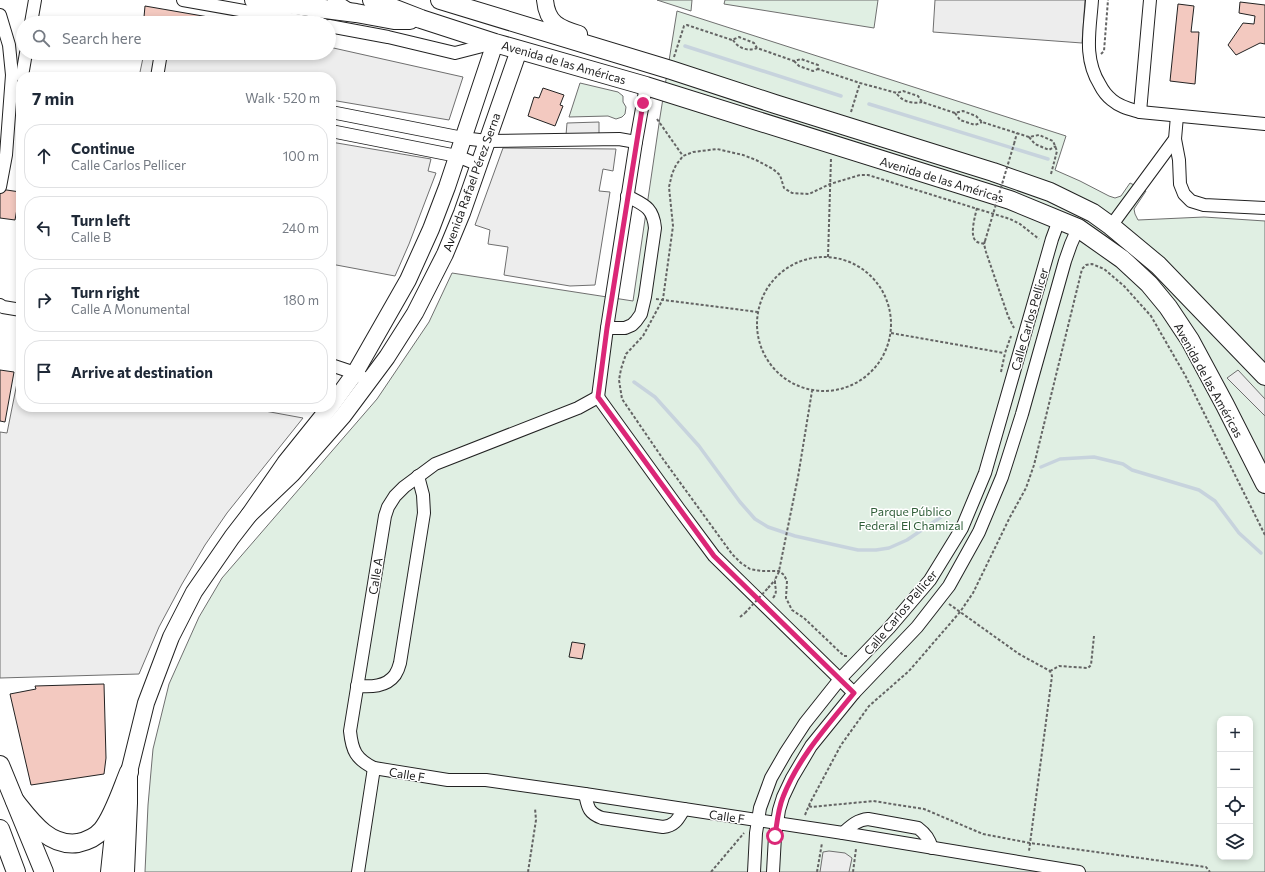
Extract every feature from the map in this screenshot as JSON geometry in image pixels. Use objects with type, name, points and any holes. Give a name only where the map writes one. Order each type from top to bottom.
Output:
[{"type":"highway","points":[[254,0],[356,13],[394,20],[421,19]]},
{"type":"highway","name":"Avenida de las Américas","points":[[372,0],[421,19],[496,43],[646,86],[1010,200],[1078,228],[1122,259],[1149,284],[1168,307],[1193,347],[1225,405],[1265,484]]},
{"type":"highway","name":"Avenida de las Américas","points":[[440,0],[651,64],[993,172],[1050,192],[1093,213],[1158,265],[1265,376]]},
{"type":"highway","points":[[646,86],[648,81],[656,77],[663,77],[736,99],[775,104]]},
{"type":"highway","points":[[0,765],[44,872]]},
{"type":"highway","points":[[15,801],[45,834],[54,840],[73,844],[83,842],[92,839],[101,831],[109,818],[129,772]]},
{"type":"highway","points":[[110,872],[114,834],[129,772]]},
{"type":"highway","points":[[0,830],[16,872]]},
{"type":"main road","points":[[545,0],[547,12],[557,26],[638,54],[651,64]]},
{"type":"main road","name":"Avenida Rafael Pérez Serna","points":[[336,399],[355,373],[408,280],[431,229],[447,187],[496,43]]},
{"type":"main road","name":"Avenida Rafael Pérez Serna","points":[[249,515],[292,474],[343,416],[387,357],[418,307],[445,254],[457,226],[519,50]]},
{"type":"main road","name":"Avenida Rafael Pérez Serna","points":[[126,872],[129,772],[146,703],[171,637],[194,592],[285,463],[326,412]]},
{"type":"street","points":[[32,16],[35,0]]},
{"type":"street","points":[[183,0],[273,16]]},
{"type":"street","points":[[334,0],[356,13]]},
{"type":"street","points":[[1092,0],[1089,53],[1096,80],[1111,100],[1124,108],[1140,112],[1265,124]]},
{"type":"street","points":[[1140,112],[1150,0]]},
{"type":"street","points":[[0,15],[16,72]]},
{"type":"street","points":[[336,27],[388,37],[455,53],[496,43]]},
{"type":"street","points":[[19,72],[23,60]]},
{"type":"street","points":[[158,72],[161,60]]},
{"type":"street","points":[[0,187],[16,83]]},
{"type":"street","points":[[646,86],[627,196],[598,397],[714,556],[854,693]]},
{"type":"street","points":[[336,113],[463,138],[487,141],[619,139],[636,142]]},
{"type":"street","points":[[1177,116],[1175,139],[1179,160],[1180,184],[1184,194],[1191,201],[1204,205],[1265,208]]},
{"type":"street","points":[[336,132],[457,156],[479,165]]},
{"type":"street","points":[[1111,226],[1175,139]]},
{"type":"street","points":[[607,328],[625,328],[632,325],[641,314],[656,228],[655,219],[652,212],[644,204],[627,196]]},
{"type":"street","name":"Calle Carlos Pellicer","points":[[754,872],[756,833],[762,801],[769,783],[786,752],[805,724],[840,679],[889,628],[930,580],[962,528],[985,473],[1052,239],[1060,220]]},
{"type":"street","name":"Calle Carlos Pellicer","points":[[773,872],[779,810],[792,778],[811,746],[854,693],[917,627],[948,586],[979,532],[1002,477],[1022,414],[1065,261],[1078,228]]},
{"type":"street","points":[[0,305],[16,309]]},
{"type":"street","points":[[336,367],[355,373],[370,381]]},
{"type":"street","name":"Calle A","points":[[374,768],[364,763],[356,755],[351,744],[350,731],[385,516],[388,507],[395,496],[404,487],[435,464],[578,408],[598,397]]},
{"type":"street","points":[[357,686],[372,687],[387,682],[396,674],[400,663],[424,513],[423,495],[418,476]]},
{"type":"street","points":[[358,872],[374,768]]},
{"type":"street","name":"Calle F","points":[[374,768],[448,780],[486,780],[585,794],[843,833],[1080,872]]},
{"type":"street","points":[[585,794],[588,808],[595,815],[602,818],[663,827],[670,826],[674,823],[684,809]]},
{"type":"street","points":[[843,833],[854,823],[868,819],[918,828],[929,838],[932,848]]},
{"type":"path","points":[[674,57],[684,26],[687,25],[732,40],[736,45],[751,51],[757,48]]},
{"type":"path","points":[[732,40],[739,37],[754,43],[757,48],[794,61],[799,66],[813,71],[818,68]]},
{"type":"path","points":[[794,61],[801,59],[818,65],[818,68],[860,83],[897,93],[903,91],[918,96],[922,102]]},
{"type":"path","points":[[851,112],[860,83]]},
{"type":"path","points":[[897,93],[901,99],[916,104],[922,102],[955,113],[963,111],[976,116],[982,122],[1029,137],[1039,135],[1053,141],[1057,151],[1051,174]]},
{"type":"path","points":[[955,113],[960,120],[975,124],[982,122]]},
{"type":"path","points":[[657,119],[684,156]]},
{"type":"path","points":[[1014,328],[1008,316],[984,242],[1017,133]]},
{"type":"path","points":[[1029,137],[1035,144],[1049,150],[1056,146]]},
{"type":"path","points":[[828,257],[831,158],[835,146]]},
{"type":"path","points":[[848,656],[844,656],[804,618],[792,610],[786,598],[787,581],[784,575],[779,571],[761,571],[750,569],[732,554],[663,459],[622,399],[619,380],[620,368],[626,354],[643,336],[663,299],[673,226],[669,187],[676,165],[684,156],[693,152],[717,149],[744,155],[756,160],[774,169],[780,175],[784,188],[792,193],[809,194],[830,184],[860,175],[868,175],[1010,219],[1020,224],[1039,239]]},
{"type":"path","points":[[979,201],[974,220],[973,232],[974,239],[977,242],[984,242]]},
{"type":"path","points":[[828,257],[849,262],[868,273],[883,290],[890,311],[891,333],[885,354],[872,372],[855,385],[834,392],[812,391],[792,384],[776,371],[764,354],[758,333],[758,312],[765,294],[776,278],[791,266],[808,259],[828,257]]},
{"type":"path","points":[[1082,269],[1086,265],[1092,264],[1104,269],[1124,286],[1151,316],[1185,375],[1265,534]]},
{"type":"path","points":[[644,297],[758,312]]},
{"type":"path","points":[[1000,375],[1005,353],[1017,322]]},
{"type":"path","points":[[891,333],[1018,356]]},
{"type":"path","points":[[740,617],[775,580],[779,571],[798,478],[812,391]]},
{"type":"path","points":[[766,607],[775,595],[777,589],[775,580]]},
{"type":"path","points":[[949,604],[1019,654],[1050,671],[1052,676],[1029,851]]},
{"type":"path","points":[[1050,671],[1059,666],[1088,668],[1091,665],[1094,636]]},
{"type":"path","points":[[809,806],[873,801],[924,810],[983,834],[1030,843],[1206,867],[1210,871]]},
{"type":"path","points":[[528,872],[536,820],[535,808]]},
{"type":"path","points":[[712,872],[745,832]]},
{"type":"path","points":[[817,872],[822,843]]},
{"type":"path","points":[[852,872],[856,849]]},
{"type":"green space","points":[[657,0],[692,0],[691,11]]},
{"type":"green space","points":[[725,0],[878,0],[874,28],[724,4]]},
{"type":"green space","name":"Parque Público Federal El Chamizal","points":[[677,11],[1066,136],[1055,170],[1115,198],[1121,196],[1130,183],[1146,191],[1134,209],[1138,220],[1204,217],[1265,221],[1265,872],[145,872],[148,805],[153,749],[169,684],[199,617],[222,578],[377,399],[429,322],[452,273],[633,301]]},
{"type":"green space","points":[[580,83],[618,92],[623,96],[623,102],[626,107],[625,114],[616,119],[608,116],[569,117]]},
{"type":"shaded area","points":[[935,0],[1085,0],[1082,43],[933,32]]},
{"type":"shaded area","points":[[336,49],[463,77],[449,120],[336,101],[336,72],[140,72],[143,60],[336,60]]},
{"type":"shaded area","points":[[599,122],[599,136],[566,135],[567,123]]},
{"type":"shaded area","points":[[336,143],[431,159],[428,171],[436,173],[395,276],[336,265]]},
{"type":"shaded area","points":[[503,148],[616,149],[613,171],[603,169],[599,191],[610,192],[595,285],[570,286],[504,275],[508,247],[488,244],[490,230],[475,225]]},
{"type":"shaded area","points":[[1238,370],[1265,399],[1265,416],[1227,378]]},
{"type":"shaded area","points":[[16,388],[16,412],[270,412],[303,418],[227,513],[205,545],[159,627],[139,674],[0,678],[0,432],[7,433]]},
{"type":"shaded area","points":[[829,851],[845,853],[852,858],[849,872],[820,872],[823,852]]},
{"type":"building","points":[[1240,2],[1265,5],[1265,44],[1260,43],[1236,55],[1228,45],[1243,23],[1254,24],[1255,16],[1239,13]]},
{"type":"building","points":[[1178,4],[1194,6],[1191,32],[1199,32],[1195,84],[1170,81]]},
{"type":"building","points":[[145,6],[203,16],[144,16]]},
{"type":"building","points":[[543,88],[564,95],[560,105],[563,106],[555,126],[528,116],[534,97],[539,98]]},
{"type":"building","points":[[0,189],[16,191],[15,220],[0,218]]},
{"type":"building","points":[[0,370],[14,372],[5,422],[0,421]]},
{"type":"building","points":[[572,642],[585,644],[582,659],[569,657]]},
{"type":"building","points":[[104,684],[106,758],[104,774],[31,785],[10,694],[36,689],[35,686]]},
{"type":"waterway","points":[[685,46],[841,96]]},
{"type":"waterway","points":[[869,104],[1048,159]]},
{"type":"waterway","points":[[634,382],[655,397],[699,446],[740,502],[755,519],[768,527],[795,536],[858,550],[876,550],[889,548],[907,540],[944,515]]},
{"type":"waterway","points":[[1041,467],[1060,459],[1094,457],[1123,464],[1132,470],[1199,490],[1215,501],[1239,533],[1261,553]]},
{"type":"route","points":[[643,103],[607,328],[598,397],[678,509],[714,556],[854,693],[811,746],[792,778],[779,810],[775,836]]}]
